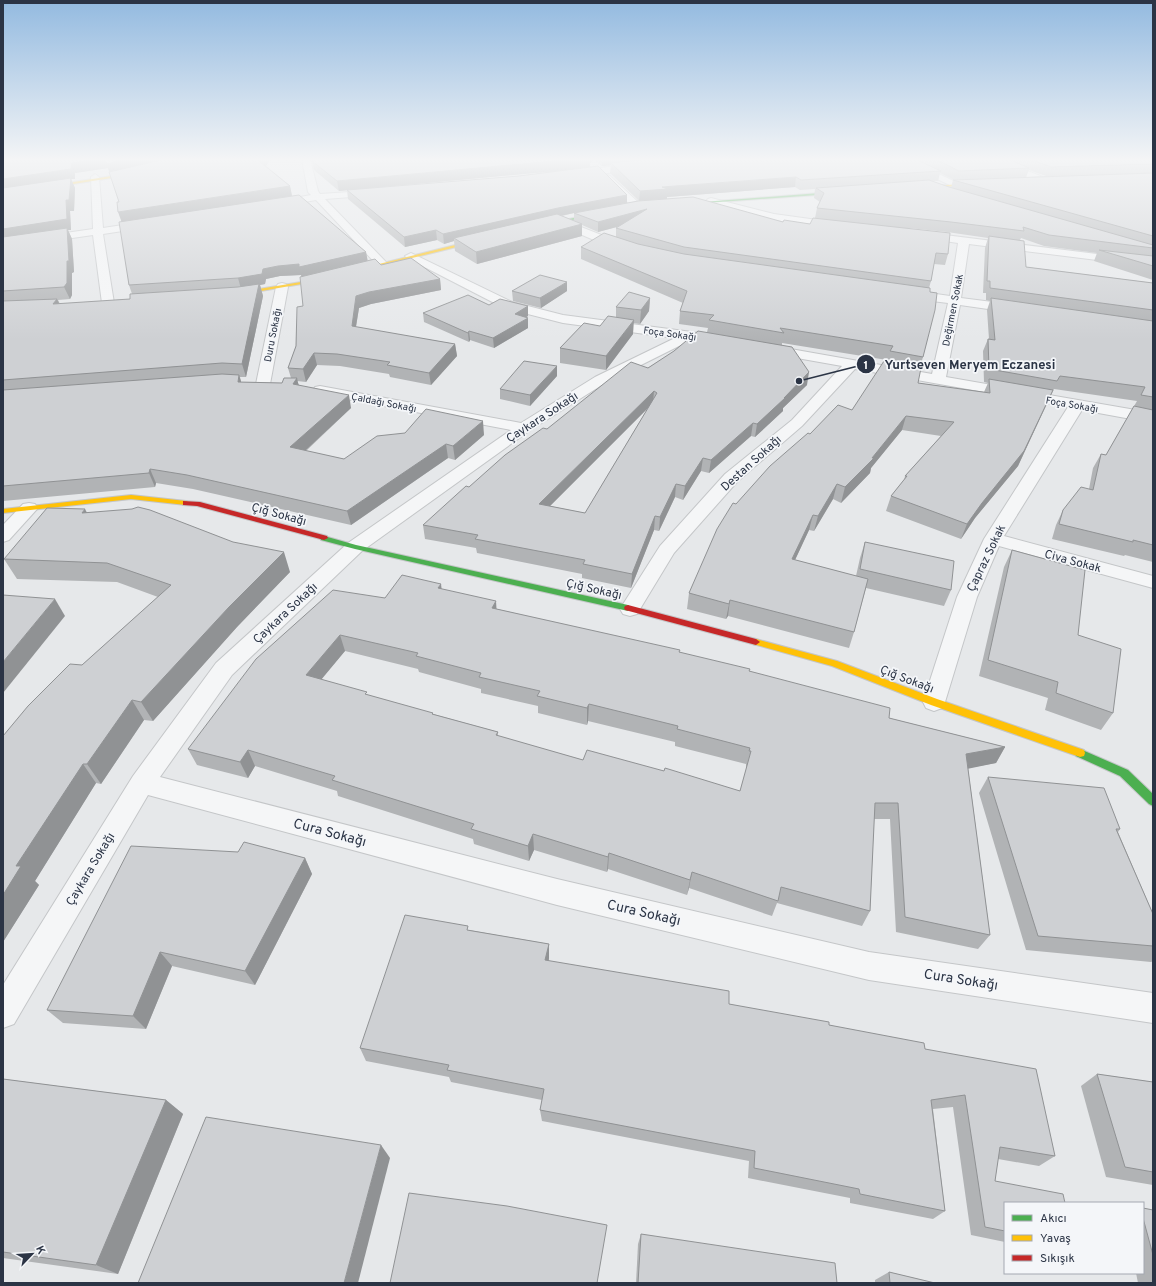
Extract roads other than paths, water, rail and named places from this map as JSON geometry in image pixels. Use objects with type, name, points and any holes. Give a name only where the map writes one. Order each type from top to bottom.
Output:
[{"type":"main road","points":[[534,227],[568,219]]},
{"type":"main road","points":[[225,295],[319,280],[496,236]]},
{"type":"main road","name":"Çığ Sokağı","points":[[3,511],[131,497],[197,504],[355,547],[630,609],[834,663],[934,702],[1070,749],[1124,773],[1153,801]]},
{"type":"street","points":[[98,219],[107,303]]},
{"type":"street","points":[[339,219],[382,264]]},
{"type":"street","points":[[781,219],[848,227]]},
{"type":"street","points":[[558,221],[605,242],[635,250]]},
{"type":"street","points":[[3,245],[160,222]]},
{"type":"street","points":[[910,234],[1153,264]]},
{"type":"street","name":"Değirmen Sokak","points":[[938,379],[955,300],[964,240]]},
{"type":"street","name":"Foça Sokağı","points":[[411,256],[508,305],[563,319],[696,337]]},
{"type":"street","name":"Duru Sokağı","points":[[248,383],[270,384],[282,287]]},
{"type":"street","points":[[900,293],[1031,311]]},
{"type":"street","name":"Çaykara Sokağı","points":[[3,1013],[142,783],[224,669],[355,547],[524,428],[600,380],[696,337]]},
{"type":"street","name":"Foça Sokağı","points":[[759,348],[1153,418]]},
{"type":"street","name":"Destan Sokağı","points":[[630,609],[667,550],[731,478],[797,423],[852,364]]},
{"type":"street","name":"Çaldağı Sokağı","points":[[307,387],[524,428]]},
{"type":"street","name":"Çapraz Sokak","points":[[934,702],[967,597],[993,539],[1077,405]]},
{"type":"street","points":[[3,536],[29,508]]},
{"type":"street","name":"Civa Sokak","points":[[993,539],[1153,582]]},
{"type":"street","name":"Cura Sokağı","points":[[142,783],[556,892],[869,966],[1153,1008]]},
{"type":"place","name":"Yurtseven Meryem Eczanesi","points":[[799,381]]}]
